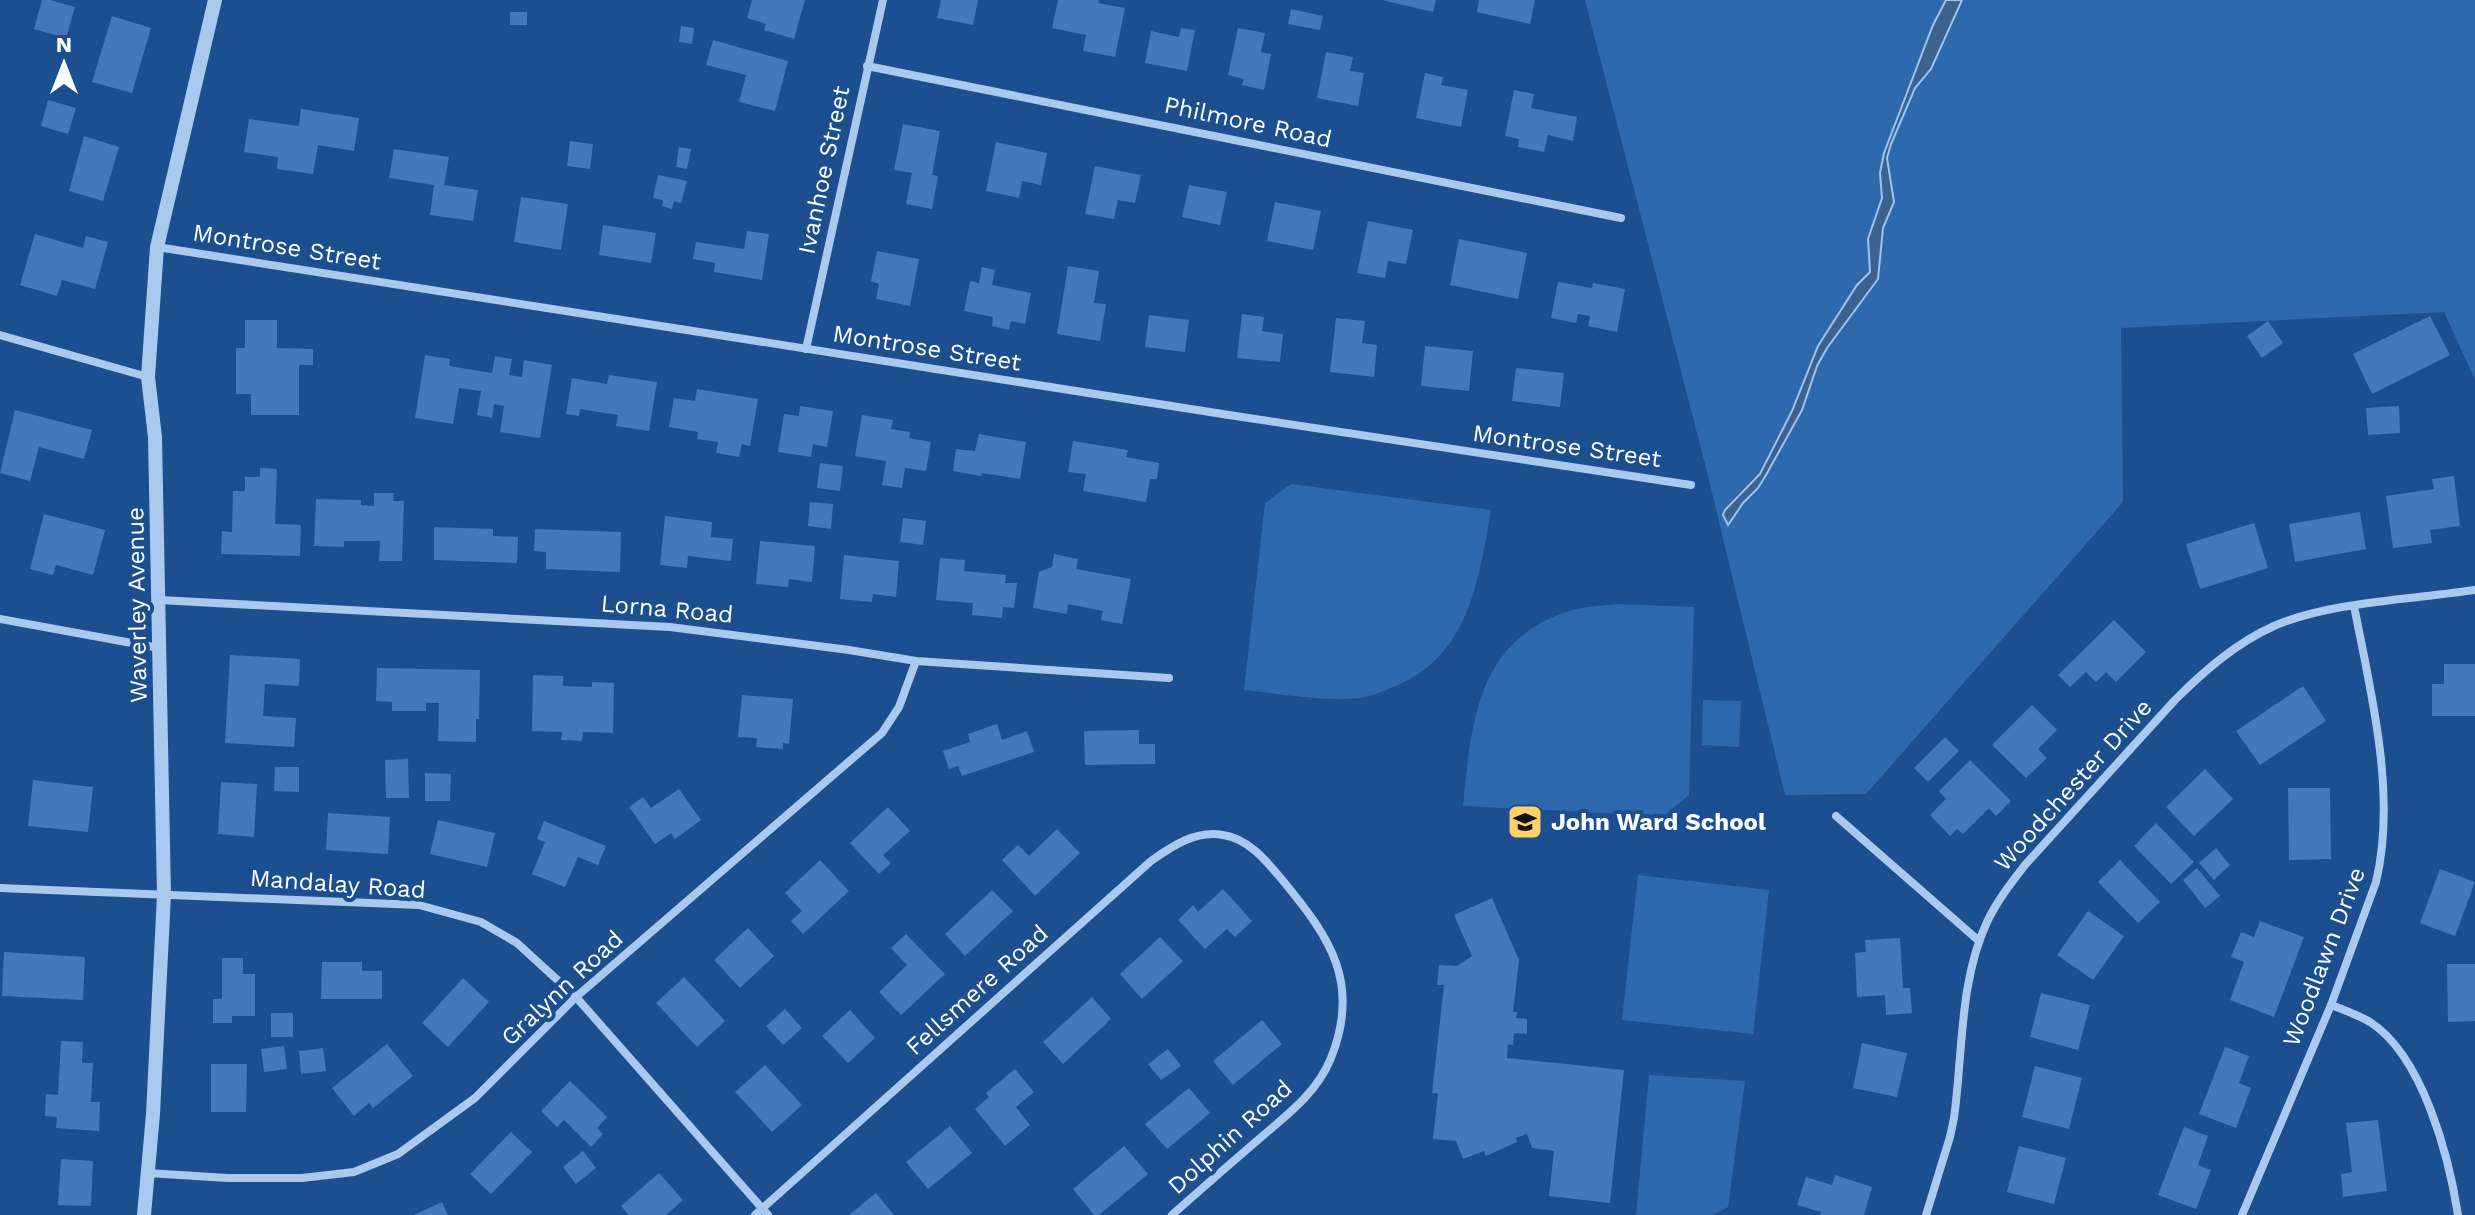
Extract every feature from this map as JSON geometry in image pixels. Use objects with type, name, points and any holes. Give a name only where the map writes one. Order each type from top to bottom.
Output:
[{"type":"street","name":"Waverley Avenue","points":[[144,1215],[164,895],[155,437],[148,377],[157,247],[215,0]]},
{"type":"street","name":"Ivanhoe Street","points":[[806,349],[883,0]]},
{"type":"street","name":"Philmore Road","points":[[867,66],[1621,218]]},
{"type":"street","name":"Montrose Street","points":[[157,247],[1691,485]]},
{"type":"street","points":[[0,335],[148,377]]},
{"type":"street","name":"Woodchester Drive","points":[[1926,1215],[1952,1128],[1969,986],[1979,941],[2004,892],[2025,865],[2196,680],[2232,650],[2274,626],[2316,614],[2475,590]]},
{"type":"street","name":"Lorna Road","points":[[159,600],[670,627],[916,661],[1169,678]]},
{"type":"street","name":"Woodlawn Drive","points":[[2242,1215],[2331,1005],[2376,882],[2384,842],[2384,804],[2374,709],[2354,606]]},
{"type":"street","points":[[0,619],[159,648]]},
{"type":"street","name":"Gralynn Road","points":[[148,1173],[227,1178],[302,1178],[354,1172],[398,1154],[475,1098],[576,997],[882,733],[899,707],[916,661]]},
{"type":"street","points":[[1836,816],[1979,941]]},
{"type":"street","name":"Fellsmere Road","points":[[761,1213],[1151,861],[1179,843],[1201,834],[1224,835],[1243,842]]},
{"type":"street","name":"Dolphin Road","points":[[1172,1215],[1307,1097],[1327,1067],[1340,1027],[1343,1005],[1341,984],[1325,936],[1273,869],[1243,842]]},
{"type":"street","name":"Mandalay Road","points":[[0,888],[419,905],[481,922],[517,943],[576,997],[761,1213]]},
{"type":"street","points":[[2331,1005],[2371,1023],[2405,1059],[2432,1114],[2450,1171],[2458,1215]]},
{"type":"shaded area","points":[[1585,0],[2475,0],[2475,380],[2444,312],[2121,328],[2123,502],[1866,794],[1785,795],[1706,468]]},
{"type":"shaded area","points":[[1946,0],[1962,0],[1931,69],[1915,88],[1887,158],[1894,202],[1883,228],[1878,279],[1827,348],[1817,366],[1802,410],[1766,475],[1728,525],[1723,515],[1725,510],[1760,474],[1792,411],[1818,346],[1857,285],[1870,272],[1868,239],[1882,198],[1880,173],[1884,153],[1933,25]]},
{"type":"shaded area","points":[[1291,484],[1491,510],[1481,564],[1465,615],[1438,658],[1417,675],[1361,698],[1317,698],[1244,690],[1265,503]]},
{"type":"shaded area","points":[[1616,604],[1694,607],[1689,795],[1664,816],[1463,806],[1476,715],[1485,687],[1498,662],[1516,640],[1541,623],[1573,610]]},
{"type":"shaded area","points":[[1703,700],[1741,701],[1739,747],[1702,745]]},
{"type":"shaded area","points":[[1638,875],[1769,890],[1753,1034],[1622,1020]]},
{"type":"shaded area","points":[[1649,1075],[1745,1081],[1728,1207],[1713,1215],[1636,1215]]},
{"type":"building","points":[[42,0],[75,7],[66,38],[34,29]]},
{"type":"building","points":[[752,0],[805,0],[794,39],[764,30],[766,24],[747,18]]},
{"type":"building","points":[[941,0],[978,0],[973,25],[937,18]]},
{"type":"building","points":[[1058,0],[1099,0],[1098,3],[1125,8],[1115,57],[1083,51],[1086,35],[1052,28]]},
{"type":"building","points":[[1382,0],[1436,0],[1433,12]]},
{"type":"building","points":[[1479,0],[1535,0],[1530,24],[1477,12]]},
{"type":"building","points":[[1291,9],[1323,16],[1320,30],[1288,24]]},
{"type":"building","points":[[510,12],[527,12],[527,25],[510,25]]},
{"type":"building","points":[[112,16],[151,28],[132,93],[92,82]]},
{"type":"building","points":[[681,26],[694,28],[692,44],[679,42]]},
{"type":"building","points":[[1181,28],[1195,30],[1187,71],[1145,63],[1151,31],[1179,37]]},
{"type":"building","points":[[1238,28],[1265,33],[1261,52],[1271,54],[1264,90],[1242,85],[1244,79],[1228,75]]},
{"type":"building","points":[[713,40],[788,61],[775,111],[739,102],[746,75],[706,65]]},
{"type":"building","points":[[1326,52],[1353,57],[1350,71],[1364,73],[1358,106],[1317,98]]},
{"type":"building","points":[[1425,73],[1443,77],[1441,85],[1468,90],[1461,127],[1416,118]]},
{"type":"building","points":[[1514,90],[1534,94],[1531,108],[1577,117],[1573,141],[1548,135],[1544,152],[1518,147],[1519,139],[1505,136]]},
{"type":"building","points":[[48,100],[76,108],[68,134],[41,126]]},
{"type":"building","points":[[301,109],[359,118],[354,151],[318,145],[313,174],[277,169],[278,157],[244,152],[249,119],[299,126]]},
{"type":"building","points":[[903,124],[940,131],[932,175],[938,176],[932,209],[906,204],[912,173],[894,170]]},
{"type":"building","points":[[84,136],[119,147],[103,201],[69,191]]},
{"type":"building","points":[[570,141],[593,144],[590,169],[567,166]]},
{"type":"building","points":[[996,142],[1047,153],[1041,185],[1022,181],[1019,198],[986,191]]},
{"type":"building","points":[[679,147],[691,149],[687,169],[676,167]]},
{"type":"building","points":[[394,149],[449,157],[444,185],[478,190],[473,221],[430,215],[434,185],[389,178]]},
{"type":"building","points":[[1095,166],[1141,175],[1135,203],[1118,200],[1114,219],[1085,214]]},
{"type":"building","points":[[658,175],[687,181],[681,203],[674,201],[672,209],[662,206],[663,200],[653,198]]},
{"type":"building","points":[[1189,185],[1227,192],[1220,225],[1182,217]]},
{"type":"building","points":[[521,197],[568,204],[561,250],[514,242]]},
{"type":"building","points":[[1275,202],[1321,211],[1313,250],[1267,241]]},
{"type":"building","points":[[1368,221],[1413,230],[1406,264],[1388,261],[1385,278],[1357,273]]},
{"type":"building","points":[[603,225],[656,233],[651,263],[599,255]]},
{"type":"building","points":[[747,231],[769,234],[762,280],[714,272],[715,263],[693,259],[696,242],[744,249]]},
{"type":"building","points":[[35,234],[83,248],[86,236],[108,242],[95,289],[62,280],[57,296],[20,285]]},
{"type":"building","points":[[1459,239],[1527,253],[1518,299],[1450,285]]},
{"type":"building","points":[[877,251],[919,259],[910,306],[876,299],[879,284],[871,281]]},
{"type":"building","points":[[1068,266],[1099,271],[1094,303],[1106,304],[1100,341],[1057,334]]},
{"type":"building","points":[[982,267],[995,270],[992,285],[1031,293],[1025,324],[1011,321],[1009,330],[992,326],[993,317],[964,311],[970,281],[979,283]]},
{"type":"building","points":[[1558,282],[1592,288],[1593,283],[1625,289],[1617,332],[1588,326],[1590,316],[1578,314],[1576,323],[1551,318]]},
{"type":"building","points":[[1242,314],[1264,317],[1262,331],[1283,334],[1280,362],[1237,358]]},
{"type":"building","points":[[1149,315],[1189,320],[1185,352],[1145,347]]},
{"type":"building","points":[[2430,316],[2450,355],[2372,394],[2353,354]]},
{"type":"building","points":[[1336,318],[1365,321],[1362,343],[1377,345],[1374,377],[1330,372]]},
{"type":"building","points":[[245,320],[277,320],[277,348],[313,349],[313,365],[299,365],[299,415],[251,415],[251,394],[236,394],[236,348],[245,348]]},
{"type":"building","points":[[2268,321],[2283,343],[2262,358],[2247,336]]},
{"type":"building","points":[[1425,346],[1473,351],[1469,391],[1421,386]]},
{"type":"building","points":[[425,355],[450,359],[449,366],[492,373],[495,356],[512,359],[509,375],[522,377],[524,360],[552,365],[540,438],[500,432],[504,406],[494,404],[492,418],[477,415],[481,391],[459,388],[453,424],[415,418]]},
{"type":"building","points":[[1516,368],[1564,373],[1560,407],[1512,401]]},
{"type":"building","points":[[609,375],[657,382],[649,431],[616,426],[618,415],[580,409],[579,416],[566,414],[572,378],[607,384]]},
{"type":"building","points":[[697,389],[758,399],[750,446],[742,444],[739,457],[716,453],[718,442],[697,439],[698,432],[669,427],[674,398],[695,401]]},
{"type":"building","points":[[800,406],[833,411],[827,447],[813,444],[811,457],[778,452],[784,414],[799,416]]},
{"type":"building","points":[[2399,406],[2400,433],[2368,435],[2366,408]]},
{"type":"building","points":[[15,410],[92,430],[84,459],[39,447],[30,481],[0,473]]},
{"type":"building","points":[[862,415],[893,420],[891,429],[910,432],[909,438],[931,442],[926,471],[905,468],[902,488],[882,485],[886,461],[855,456]]},
{"type":"building","points":[[979,434],[1026,442],[1020,479],[953,471],[956,449],[975,451]]},
{"type":"building","points":[[1073,441],[1128,450],[1126,457],[1159,463],[1157,479],[1150,479],[1146,502],[1083,491],[1086,474],[1068,472]]},
{"type":"building","points":[[820,463],[843,466],[840,491],[817,488]]},
{"type":"building","points":[[260,468],[277,469],[275,524],[301,525],[300,556],[221,554],[222,531],[232,532],[233,491],[245,491],[245,477],[260,477]]},
{"type":"building","points":[[2454,476],[2460,526],[2430,530],[2432,543],[2393,548],[2386,496],[2434,489],[2432,479]]},
{"type":"building","points":[[374,493],[394,493],[393,501],[404,501],[402,561],[379,561],[380,541],[344,541],[344,547],[314,546],[316,499],[361,500],[361,505],[374,506]]},
{"type":"building","points":[[810,502],[833,504],[831,529],[808,526]]},
{"type":"building","points":[[2360,512],[2366,549],[2295,562],[2289,524]]},
{"type":"building","points":[[44,514],[105,530],[93,575],[56,565],[53,575],[30,569]]},
{"type":"building","points":[[665,516],[712,522],[711,537],[733,539],[731,561],[688,556],[687,568],[660,565]]},
{"type":"building","points":[[903,518],[926,521],[923,545],[900,542]]},
{"type":"building","points":[[2254,523],[2268,568],[2200,589],[2186,544]]},
{"type":"building","points":[[434,527],[493,529],[493,536],[518,537],[517,563],[434,560]]},
{"type":"building","points":[[535,529],[621,532],[620,572],[546,569],[546,552],[534,551]]},
{"type":"building","points":[[760,541],[815,546],[812,582],[789,579],[788,587],[756,584]]},
{"type":"building","points":[[1054,554],[1078,559],[1076,569],[1131,579],[1122,624],[1101,620],[1103,611],[1068,604],[1067,614],[1033,608],[1039,572],[1052,567]]},
{"type":"building","points":[[844,555],[899,561],[896,597],[873,594],[872,602],[840,599]]},
{"type":"building","points":[[940,558],[965,560],[964,571],[1006,575],[1005,583],[1017,583],[1014,608],[1003,607],[1002,618],[972,615],[973,603],[936,600]]},
{"type":"building","points":[[2114,620],[2146,652],[2116,682],[2106,672],[2096,682],[2086,672],[2070,687],[2058,675]]},
{"type":"building","points":[[230,655],[300,659],[299,686],[265,684],[263,716],[296,718],[294,747],[225,743]]},
{"type":"building","points":[[2444,664],[2475,664],[2475,716],[2432,716],[2432,684],[2444,684]]},
{"type":"building","points":[[377,668],[480,670],[476,742],[438,741],[439,703],[426,703],[426,711],[392,711],[392,702],[376,701]]},
{"type":"building","points":[[533,675],[563,676],[563,686],[592,687],[592,682],[614,683],[613,733],[583,732],[582,741],[561,740],[562,732],[532,731]]},
{"type":"building","points":[[2303,686],[2326,721],[2260,765],[2236,731]]},
{"type":"building","points":[[742,695],[793,699],[789,744],[783,743],[783,749],[756,747],[757,738],[738,737]]},
{"type":"building","points":[[2032,705],[2057,730],[2038,749],[2047,758],[2026,778],[1992,745]]},
{"type":"building","points":[[997,724],[1002,740],[1027,731],[1034,752],[962,776],[958,766],[949,769],[943,751],[970,742],[968,734]]},
{"type":"building","points":[[1139,730],[1139,744],[1155,744],[1155,764],[1085,765],[1084,731]]},
{"type":"building","points":[[1945,737],[1959,751],[1928,782],[1914,768]]},
{"type":"building","points":[[408,759],[409,798],[386,798],[385,760]]},
{"type":"building","points":[[1970,760],[2011,801],[1996,816],[1989,808],[1963,834],[1957,829],[1950,836],[1930,815],[1946,799],[1939,791]]},
{"type":"building","points":[[275,767],[299,767],[299,792],[274,791]]},
{"type":"building","points":[[2205,769],[2233,799],[2194,836],[2166,807]]},
{"type":"building","points":[[425,773],[451,774],[450,801],[425,801]]},
{"type":"building","points":[[33,780],[93,787],[88,832],[28,826]]},
{"type":"building","points":[[221,782],[257,784],[254,837],[218,834]]},
{"type":"building","points":[[2288,788],[2330,788],[2331,859],[2289,860]]},
{"type":"building","points":[[679,789],[701,820],[675,839],[671,833],[655,844],[629,807],[643,797],[651,808]]},
{"type":"building","points":[[888,807],[910,831],[883,855],[891,863],[879,874],[850,843]]},
{"type":"building","points":[[328,813],[390,817],[388,854],[326,850]]},
{"type":"building","points":[[438,820],[495,833],[487,867],[430,854]]},
{"type":"building","points":[[544,821],[606,846],[598,865],[578,857],[565,887],[532,874],[545,842],[537,839]]},
{"type":"building","points":[[2156,823],[2194,862],[2171,884],[2134,846]]},
{"type":"building","points":[[1057,829],[1080,853],[1035,896],[1002,860],[1018,845],[1029,856]]},
{"type":"building","points":[[2216,848],[2230,865],[2214,880],[2199,863]]},
{"type":"building","points":[[820,860],[849,891],[803,934],[791,921],[802,911],[785,893]]},
{"type":"building","points":[[2120,860],[2160,902],[2138,923],[2098,882]]},
{"type":"building","points":[[2197,868],[2220,896],[2205,908],[2183,880]]},
{"type":"building","points":[[2440,869],[2475,882],[2455,936],[2420,923]]},
{"type":"building","points":[[1223,889],[1252,921],[1235,937],[1227,929],[1205,949],[1178,920],[1193,905],[1198,912]]},
{"type":"building","points":[[992,890],[1013,911],[965,956],[945,934]]},
{"type":"building","points":[[1492,898],[1519,960],[1513,1012],[1517,1012],[1516,1018],[1527,1019],[1527,1034],[1514,1033],[1513,1045],[1508,1044],[1507,1058],[1624,1070],[1610,1203],[1549,1196],[1554,1151],[1532,1148],[1527,1134],[1486,1156],[1484,1151],[1463,1159],[1456,1141],[1433,1139],[1438,1093],[1432,1093],[1444,985],[1437,985],[1439,965],[1457,966],[1472,956],[1454,915]]},
{"type":"building","points":[[2088,911],[2124,936],[2093,980],[2057,955]]},
{"type":"building","points":[[2260,921],[2304,937],[2274,1017],[2230,1000],[2244,962],[2231,957],[2241,932],[2254,937]]},
{"type":"building","points":[[748,928],[774,956],[740,988],[714,960]]},
{"type":"building","points":[[906,934],[945,974],[901,1015],[879,992],[907,965],[891,948]]},
{"type":"building","points":[[1160,937],[1183,961],[1142,999],[1120,974]]},
{"type":"building","points":[[1900,938],[1903,988],[1910,988],[1912,1013],[1886,1015],[1885,995],[1857,997],[1855,953],[1866,952],[1865,940]]},
{"type":"building","points":[[4,952],[85,957],[83,1000],[2,996]]},
{"type":"building","points":[[222,958],[243,958],[243,974],[255,974],[255,1016],[232,1016],[232,1023],[213,1023],[213,999],[222,999]]},
{"type":"building","points":[[322,962],[362,962],[362,971],[382,971],[382,999],[321,999]]},
{"type":"building","points":[[2447,964],[2475,964],[2475,1021],[2448,1022]]},
{"type":"building","points":[[684,977],[725,1021],[697,1047],[656,1003]]},
{"type":"building","points":[[463,978],[489,1002],[448,1047],[422,1023]]},
{"type":"building","points":[[2041,993],[2090,1005],[2078,1050],[2030,1037]]},
{"type":"building","points":[[1092,997],[1111,1019],[1063,1064],[1043,1042]]},
{"type":"building","points":[[785,1009],[802,1028],[783,1045],[766,1026]]},
{"type":"building","points":[[850,1010],[875,1038],[848,1063],[822,1036]]},
{"type":"building","points":[[271,1013],[293,1013],[293,1037],[271,1037]]},
{"type":"building","points":[[1262,1020],[1282,1044],[1233,1085],[1213,1061]]},
{"type":"building","points":[[61,1041],[83,1042],[82,1063],[93,1063],[91,1102],[100,1102],[99,1131],[56,1128],[57,1117],[45,1116],[46,1094],[58,1095]]},
{"type":"building","points":[[1862,1043],[1907,1053],[1897,1097],[1853,1088]]},
{"type":"building","points":[[387,1044],[413,1076],[373,1108],[369,1103],[354,1116],[332,1088]]},
{"type":"building","points":[[284,1046],[287,1069],[264,1072],[261,1049]]},
{"type":"building","points":[[2225,1047],[2249,1056],[2239,1083],[2251,1088],[2236,1128],[2199,1114]]},
{"type":"building","points":[[323,1048],[326,1071],[301,1074],[299,1051]]},
{"type":"building","points":[[1168,1049],[1181,1066],[1161,1080],[1148,1064]]},
{"type":"building","points":[[211,1064],[247,1064],[246,1112],[211,1112]]},
{"type":"building","points":[[765,1065],[802,1105],[772,1132],[735,1092]]},
{"type":"building","points":[[2035,1066],[2082,1078],[2069,1129],[2022,1117]]},
{"type":"building","points":[[1015,1069],[1034,1092],[1016,1107],[1030,1125],[1005,1146],[975,1109],[989,1097],[986,1093]]},
{"type":"building","points":[[570,1081],[607,1117],[597,1128],[603,1134],[591,1147],[564,1120],[557,1127],[541,1111]]},
{"type":"building","points":[[1189,1088],[1210,1113],[1167,1149],[1145,1124]]},
{"type":"building","points":[[2378,1120],[2387,1191],[2343,1197],[2341,1174],[2352,1172],[2346,1123]]},
{"type":"building","points":[[950,1126],[972,1153],[928,1189],[906,1162]]},
{"type":"building","points":[[2184,1127],[2208,1136],[2198,1165],[2211,1170],[2196,1209],[2158,1195]]},
{"type":"building","points":[[511,1132],[532,1152],[491,1194],[470,1174]]},
{"type":"building","points":[[1124,1146],[1148,1174],[1099,1215],[1094,1215],[1073,1189]]},
{"type":"building","points":[[2019,1146],[2066,1158],[2054,1204],[2007,1192]]},
{"type":"building","points":[[583,1151],[596,1168],[576,1184],[563,1167]]},
{"type":"building","points":[[61,1159],[93,1161],[91,1206],[58,1205]]},
{"type":"building","points":[[659,1173],[683,1200],[666,1215],[629,1215],[621,1206]]},
{"type":"building","points":[[1835,1175],[1872,1187],[1864,1215],[1820,1215],[1821,1212],[1797,1205],[1806,1177],[1832,1185]]},
{"type":"building","points":[[876,1193],[894,1215],[849,1215]]},
{"type":"building","points":[[442,1202],[448,1215],[414,1215]]},
{"type":"place","name":"John Ward School","points":[[1525,822]]}]
